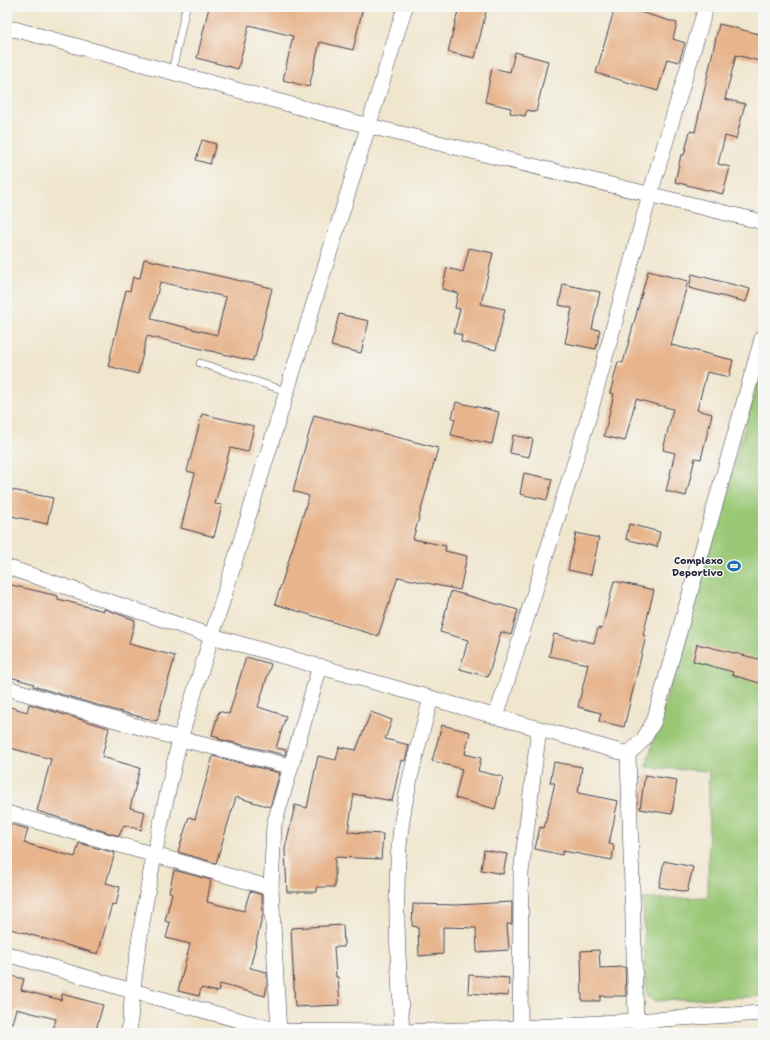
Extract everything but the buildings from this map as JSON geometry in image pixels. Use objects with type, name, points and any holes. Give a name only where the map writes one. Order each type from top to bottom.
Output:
[{"type":"street","points":[[129,1033],[132,991],[153,856],[180,739],[405,7]]},
{"type":"street","points":[[496,717],[589,416],[650,194],[706,7]]},
{"type":"street","points":[[7,30],[14,29],[369,126],[763,222]]},
{"type":"street","points":[[636,1020],[628,754],[643,740],[654,720],[763,335]]},
{"type":"street","points":[[7,567],[212,636],[628,754]]},
{"type":"street","points":[[279,1032],[271,888],[274,825],[320,666]]},
{"type":"street","points":[[7,688],[180,739],[290,766]]},
{"type":"street","points":[[402,1033],[397,922],[399,846],[411,771],[431,698]]},
{"type":"street","points":[[520,1030],[521,873],[539,729]]},
{"type":"street","points":[[7,814],[271,888]]},
{"type":"street","points":[[7,954],[279,1032],[402,1033],[520,1030],[636,1020],[763,1013]]},
{"type":"lane","points":[[172,72],[186,7]]},
{"type":"lane","points":[[200,363],[286,391]]},
{"type":"green space","name":"Complexo Deportivo","points":[[763,364],[763,996],[656,1001],[648,997],[646,989],[643,899],[708,897],[709,771],[646,767]]},
{"type":"place","name":"Complexo Deportivo","points":[[734,566]]}]
